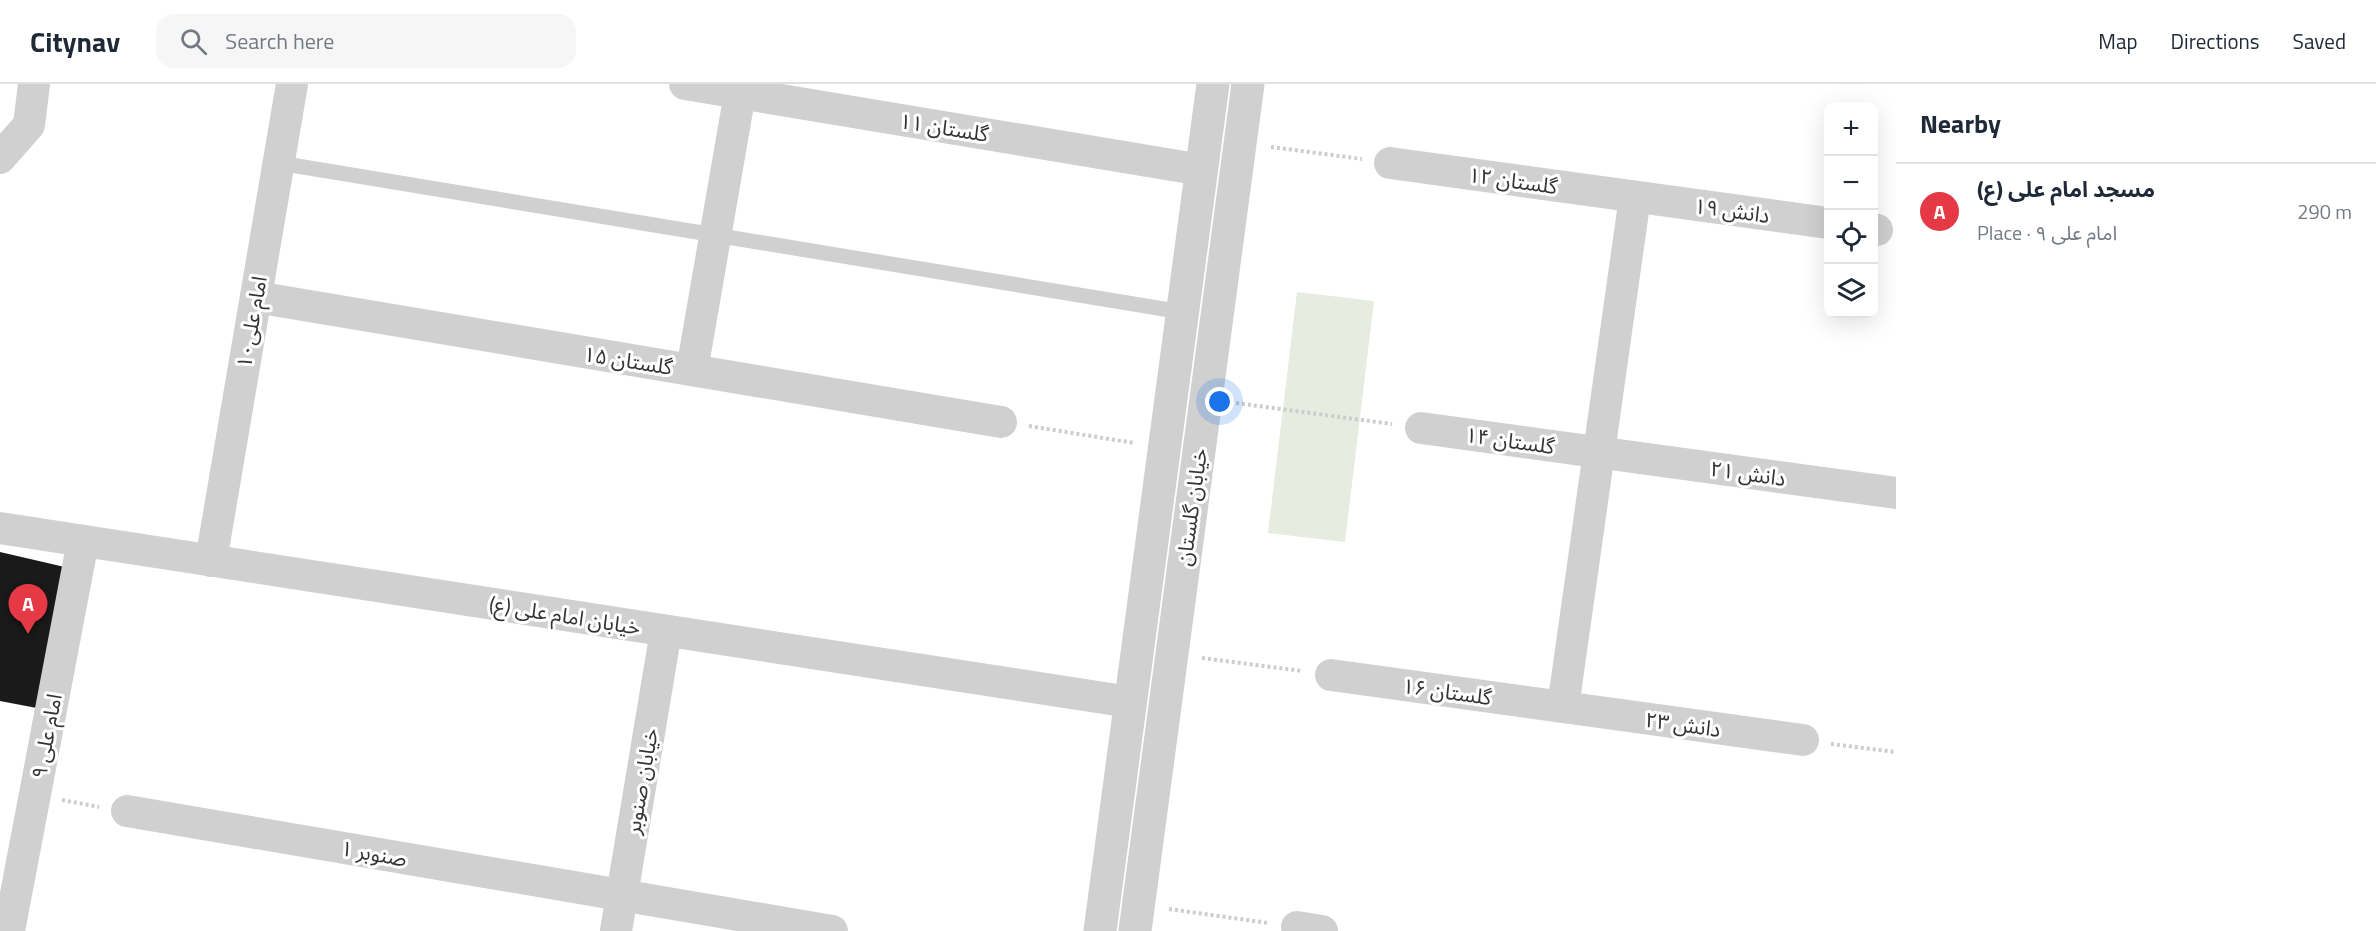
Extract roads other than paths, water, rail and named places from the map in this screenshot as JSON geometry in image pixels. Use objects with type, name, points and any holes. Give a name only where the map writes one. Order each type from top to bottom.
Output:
[{"type":"street","points":[[0,158],[29,125],[34,84]]},
{"type":"street","name":"امام علی۱۰","points":[[211,561],[292,84]]},
{"type":"street","name":"گلستان ۱۱","points":[[685,84],[1202,170]]},
{"type":"street","name":"خیابان گلستان","points":[[1100,931],[1213,84]]},
{"type":"street","name":"خیابان گلستان","points":[[1136,918],[1248,84]]},
{"type":"street","points":[[692,370],[740,93]]},
{"type":"street","name":"گلستان ۱۲","points":[[1390,163],[1635,197]]},
{"type":"street","points":[[1563,707],[1635,197]]},
{"type":"street","name":"دانش ۱۹","points":[[1635,197],[1824,222]]},
{"type":"street","name":"گلستان ۱۵","points":[[256,297],[1001,422]]},
{"type":"street","name":"گلستان ۱۴","points":[[1421,428],[1599,453]]},
{"type":"street","name":"دانش ۲۱","points":[[1599,453],[1896,493]]},
{"type":"street","name":"خیابان امام علی (ع)","points":[[0,528],[1130,702]]},
{"type":"street","name":"امام علی ۹","points":[[9,931],[83,541]]},
{"type":"street","name":"خیابان صنوبر","points":[[616,931],[666,631]]},
{"type":"street","name":"گلستان ۱۶","points":[[1331,675],[1563,707]]},
{"type":"street","name":"دانش ۲۳","points":[[1563,707],[1803,740]]},
{"type":"street","name":"صنوبر ۱","points":[[127,811],[832,931]]},
{"type":"lane","points":[[279,163],[1182,312]]},
{"type":"place","name":"مسجد امام علی (ع)","points":[[28,634]]}]
